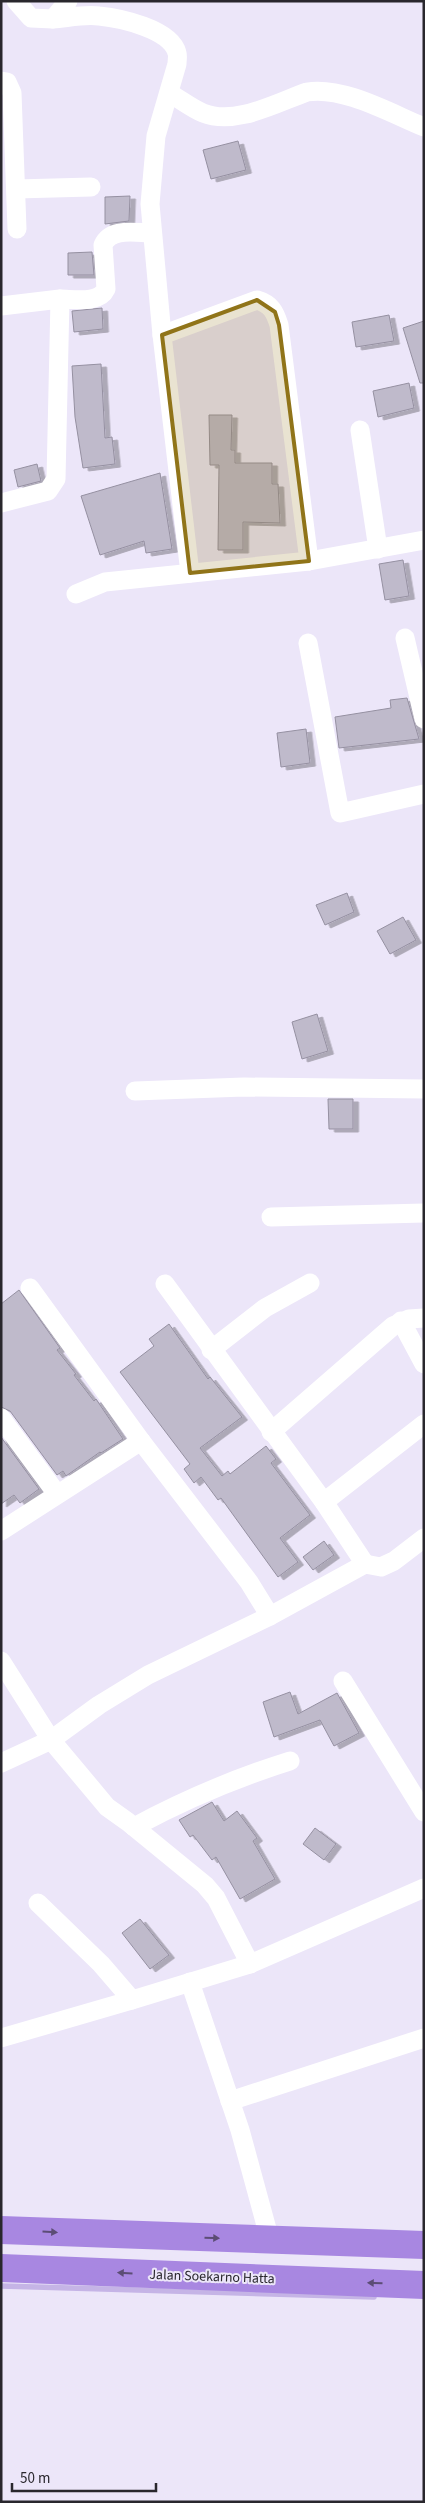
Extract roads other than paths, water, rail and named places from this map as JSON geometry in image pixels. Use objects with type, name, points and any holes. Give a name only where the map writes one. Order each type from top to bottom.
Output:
[{"type":"highway","points":[[1,2230],[424,2245]]},
{"type":"highway","name":"Jalan Soekarno Hatta","points":[[1,2268],[424,2285]]},
{"type":"street","points":[[16,1],[31,18],[40,20],[98,16],[156,31],[170,40],[177,53],[177,64],[156,136],[150,204],[162,335],[190,573]]},
{"type":"street","points":[[52,19],[68,1]]},
{"type":"street","points":[[1,81],[7,82],[12,93],[17,229]]},
{"type":"street","points":[[169,92],[202,112],[217,116],[236,117],[307,92],[319,90],[336,92],[424,126]]},
{"type":"street","points":[[16,188],[91,187]]},
{"type":"street","points":[[1,306],[60,299],[98,299],[106,290],[103,245],[106,238],[113,234],[152,234]]},
{"type":"street","points":[[1,503],[48,491],[56,478],[60,299]]},
{"type":"street","points":[[162,335],[257,300],[266,303],[275,312],[279,325],[308,561]]},
{"type":"street","points":[[360,430],[378,549]]},
{"type":"street","points":[[76,594],[106,582],[308,561],[424,540]]},
{"type":"street","points":[[405,638],[424,719]]},
{"type":"street","points":[[308,643],[340,813],[424,794]]},
{"type":"street","points":[[135,1091],[244,1087],[424,1089]]},
{"type":"street","points":[[271,1217],[424,1213]]},
{"type":"street","points":[[211,1350],[265,1308],[310,1283]]},
{"type":"street","points":[[165,1284],[211,1350],[324,1502],[365,1564]]},
{"type":"street","points":[[30,1288],[141,1441],[249,1582],[270,1616]]},
{"type":"street","points":[[271,1432],[400,1321],[424,1318]]},
{"type":"street","points":[[400,1321],[424,1364]]},
{"type":"street","points":[[1,1418],[57,1494]]},
{"type":"street","points":[[324,1502],[424,1424]]},
{"type":"street","points":[[1,1531],[141,1441]]},
{"type":"street","points":[[1,1763],[51,1740],[99,1705],[148,1675],[270,1616],[365,1564],[381,1567],[394,1561],[424,1538]]},
{"type":"street","points":[[1,1661],[51,1740],[107,1807],[206,1885],[224,1911],[250,1964]]},
{"type":"street","points":[[344,1680],[424,1812]]},
{"type":"street","points":[[134,1827],[164,1811],[248,1774],[290,1761]]},
{"type":"street","points":[[1,2038],[250,1964],[424,1888]]},
{"type":"street","points":[[38,1903],[101,1964],[132,2000]]},
{"type":"street","points":[[190,1982],[240,2130],[270,2240]]},
{"type":"street","points":[[230,2101],[424,2038]]},
{"type":"waterway","points":[[1,2286],[374,2297]]}]
